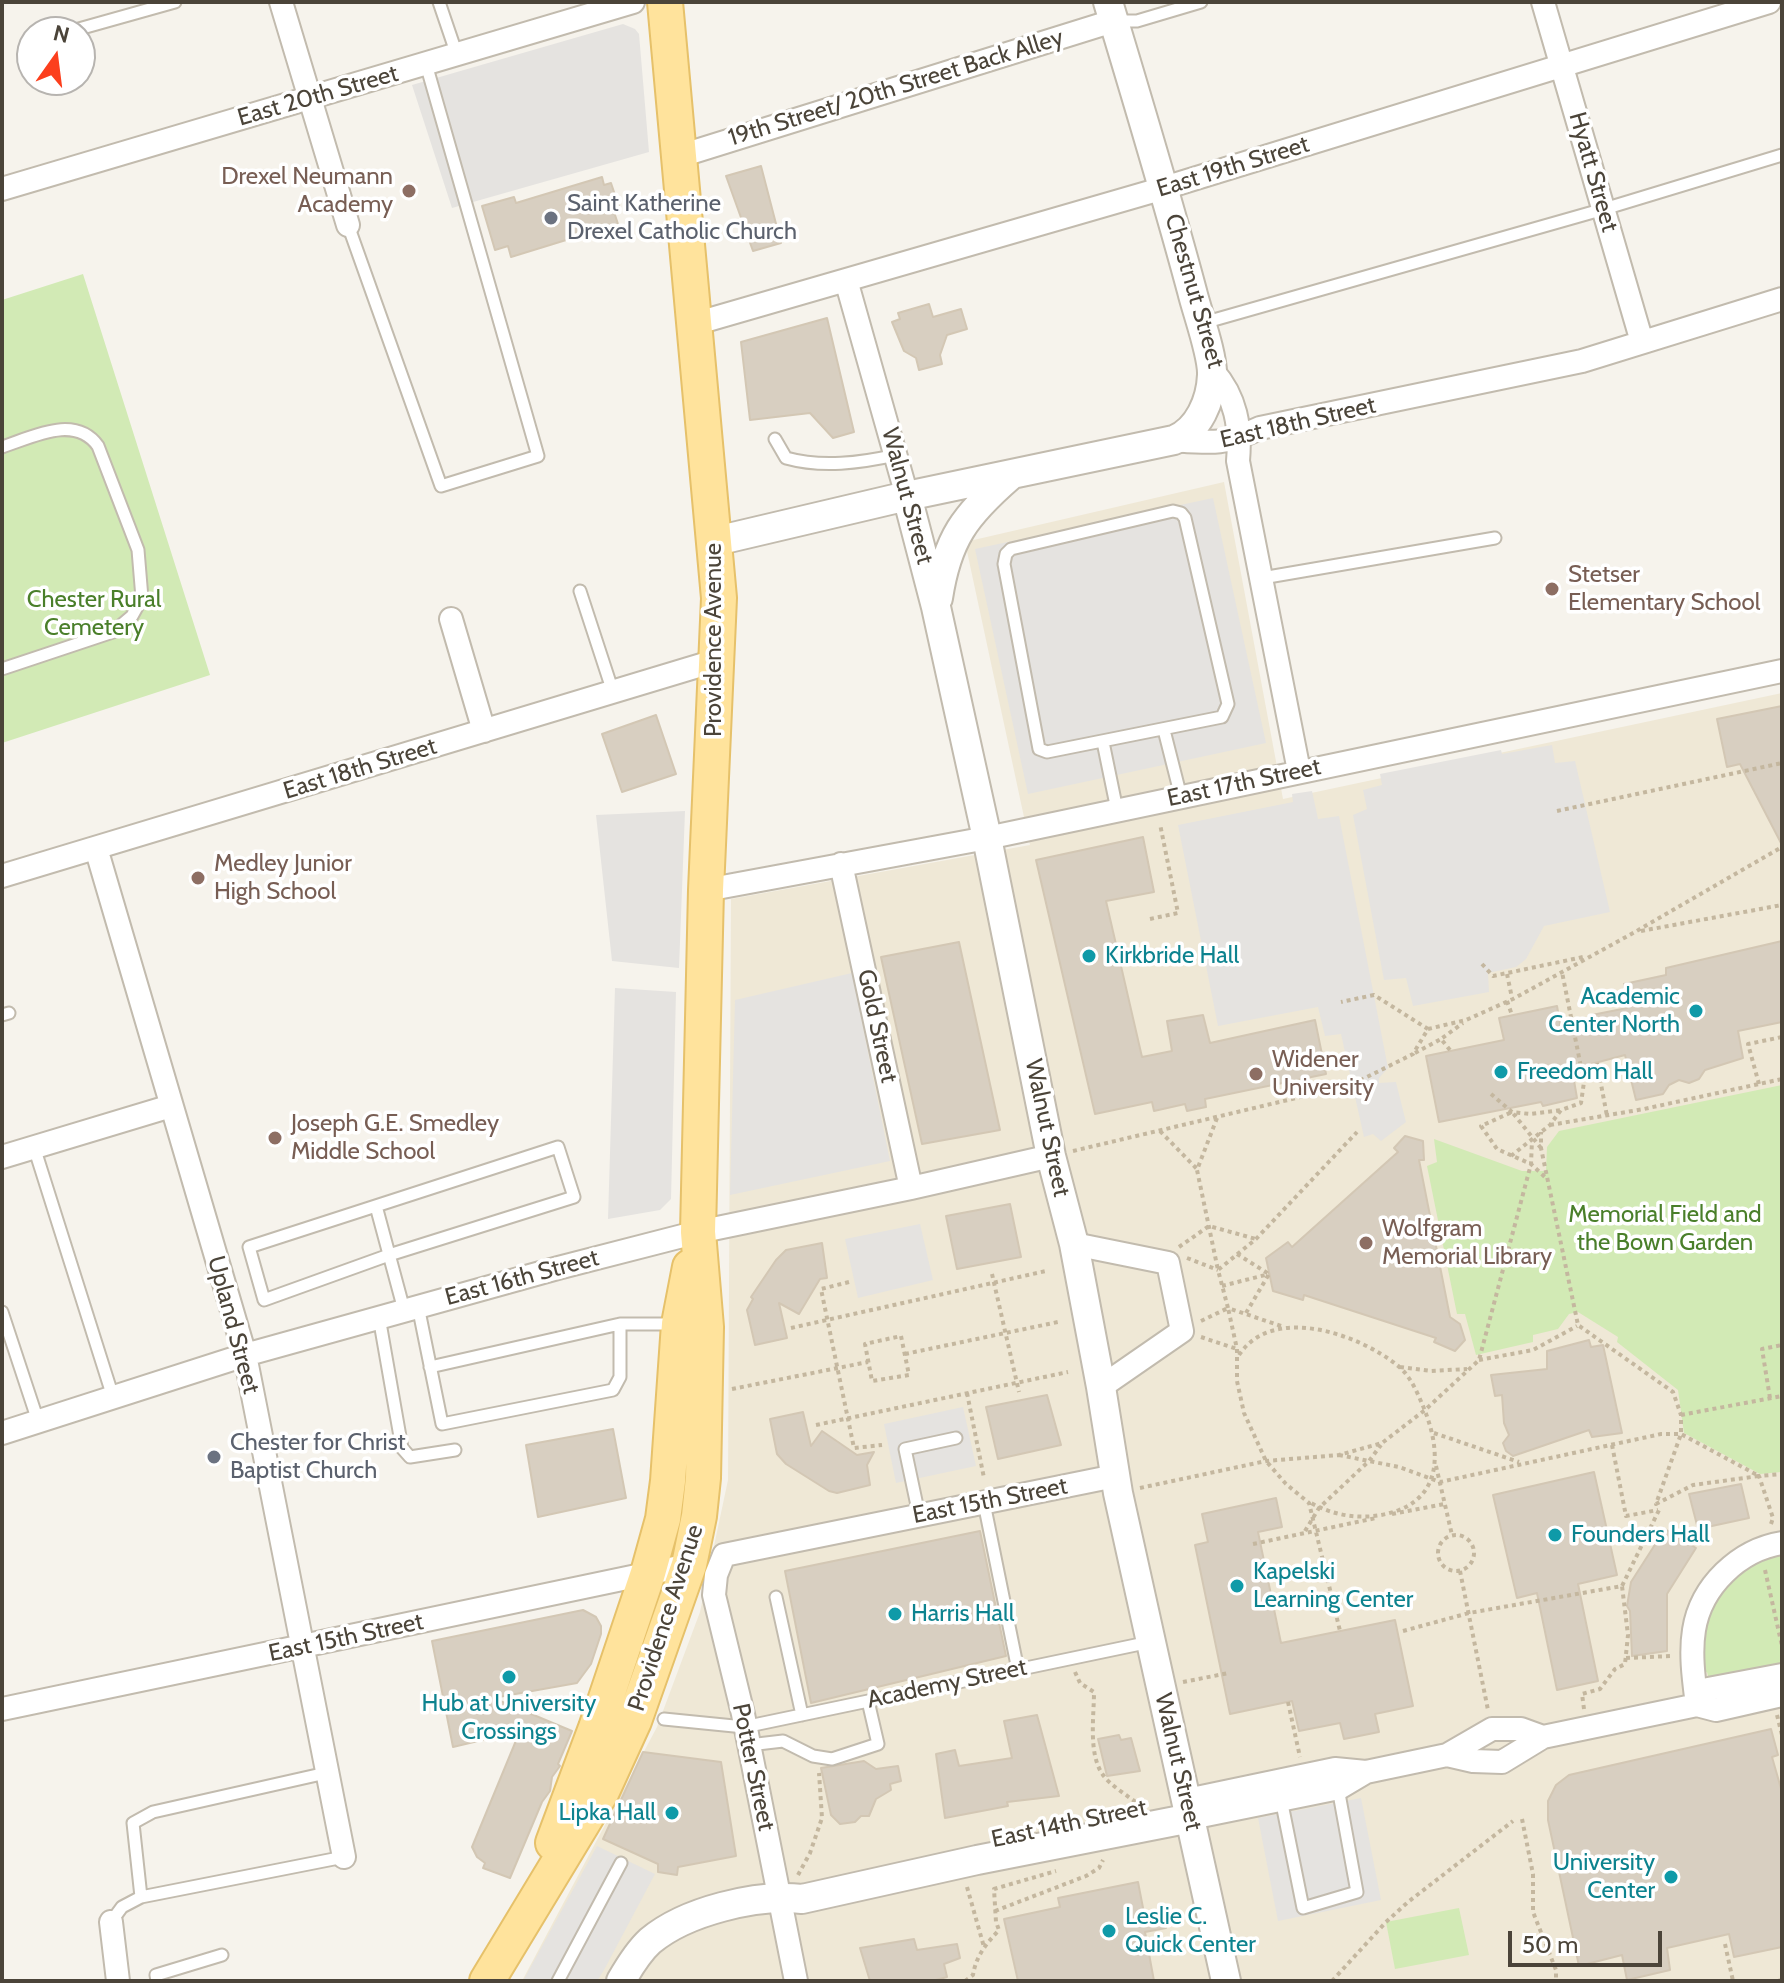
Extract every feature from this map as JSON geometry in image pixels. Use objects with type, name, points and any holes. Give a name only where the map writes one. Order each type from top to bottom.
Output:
[{"type":"main road","name":"Providence Avenue","points":[[487,1981],[602,1791],[634,1721],[689,1565],[701,1503],[706,1327],[698,1232],[706,890],[719,598],[665,2]]},
{"type":"main road","name":"Providence Avenue","points":[[518,1926],[596,1728],[663,1519],[679,1324],[698,1232]]},
{"type":"street","points":[[281,2],[348,225]]},
{"type":"street","name":"East 20th Street","points":[[2,189],[633,2]]},
{"type":"street","name":"Hyatt Street","points":[[1543,2],[1642,342]]},
{"type":"street","name":"East 19th Street","points":[[694,324],[1164,188],[1769,2]]},
{"type":"street","name":"19th Street/ 20th Street Back Alley","points":[[680,156],[1110,11]]},
{"type":"street","name":"Chestnut Street","points":[[1110,11],[1164,188],[1213,371],[1229,392],[1240,438],[1238,461],[1299,771]]},
{"type":"street","name":"Walnut Street","points":[[846,280],[936,607],[987,838],[1051,1156],[1074,1244],[1116,1484],[1226,1981]]},
{"type":"street","name":"East 18th Street","points":[[716,541],[907,496],[1174,440],[1206,445],[1240,438],[1260,428],[1582,361],[1782,299]]},
{"type":"street","points":[[1174,440],[1189,431],[1201,415],[1213,371]]},
{"type":"street","points":[[936,607],[943,567],[955,536],[978,504],[1012,474]]},
{"type":"street","points":[[451,619],[484,731]]},
{"type":"street","name":"East 18th Street","points":[[2,876],[718,660]]},
{"type":"street","name":"East 17th Street","points":[[706,890],[987,838],[1782,671]]},
{"type":"street","name":"Upland Street","points":[[96,848],[245,1355],[344,1857]]},
{"type":"street","name":"Gold Street","points":[[841,864],[911,1188]]},
{"type":"street","points":[[2,1157],[171,1106]]},
{"type":"street","name":"East 16th Street","points":[[2,1433],[245,1355],[698,1232],[1051,1156]]},
{"type":"street","points":[[1074,1244],[1170,1257],[1182,1331],[1101,1387]]},
{"type":"street","name":"East 15th Street","points":[[724,1555],[984,1503],[1116,1484]]},
{"type":"street","points":[[1697,1705],[1693,1676],[1694,1629],[1708,1590],[1735,1564],[1771,1545]]},
{"type":"street","name":"Potter Street","points":[[724,1555],[716,1575],[714,1595],[746,1736],[788,1888],[796,1981]]},
{"type":"street","name":"East 15th Street","points":[[2,1709],[689,1565]]},
{"type":"street","name":"East 14th Street","points":[[1697,1705],[1708,1689],[1782,1675]]},
{"type":"street","name":"East 14th Street","points":[[1447,1755],[1473,1761],[1502,1762],[1543,1737],[1697,1705],[1716,1710],[1782,1695]]},
{"type":"street","name":"East 14th Street","points":[[970,1856],[1189,1809],[1304,1775],[1335,1769],[1366,1772],[1447,1755],[1492,1729],[1521,1729],[1543,1737]]},
{"type":"street","name":"East 14th Street","points":[[621,1981],[648,1943],[669,1927],[788,1888],[802,1899],[1144,1808],[1189,1809],[1281,1799],[1338,1788],[1366,1772]]},
{"type":"street","points":[[111,1922],[118,1981]]},
{"type":"lane","points":[[96,24],[175,2]]},
{"type":"lane","points":[[439,2],[457,55]]},
{"type":"lane","points":[[1110,11],[1137,21],[1201,2]]},
{"type":"lane","points":[[348,225],[441,486],[538,456],[426,64]]},
{"type":"lane","points":[[1200,324],[1782,155]]},
{"type":"lane","points":[[2,447],[62,429],[79,430],[90,435],[98,446],[138,550],[143,582],[142,598],[132,616],[113,632],[2,669]]},
{"type":"lane","points":[[775,439],[786,458],[799,462],[857,463],[896,455]]},
{"type":"lane","points":[[1173,511],[1181,513],[1185,518],[1228,704],[1222,717],[1164,730],[1047,752],[1039,749],[1004,564],[1006,554],[1011,549],[1173,511]]},
{"type":"lane","points":[[1262,578],[1495,538]]},
{"type":"lane","points":[[580,591],[613,692]]},
{"type":"lane","points":[[1164,730],[1181,797]]},
{"type":"lane","points":[[1103,742],[1117,810]]},
{"type":"lane","points":[[34,1147],[113,1397]]},
{"type":"lane","points":[[558,1147],[574,1197],[389,1255],[264,1300],[249,1247],[558,1147]]},
{"type":"lane","points":[[376,1206],[389,1255],[411,1308],[430,1367],[442,1424],[613,1390],[620,1377],[620,1324]]},
{"type":"lane","points":[[2,1312],[38,1421]]},
{"type":"lane","points":[[379,1317],[402,1448],[410,1457],[455,1450]]},
{"type":"lane","points":[[430,1367],[620,1324],[679,1324]]},
{"type":"lane","points":[[919,1515],[905,1449],[956,1438]]},
{"type":"lane","points":[[984,1503],[1018,1670]]},
{"type":"lane","points":[[776,1597],[802,1715]]},
{"type":"lane","name":"Academy Street","points":[[746,1736],[802,1715],[1151,1642]]},
{"type":"lane","points":[[664,1719],[783,1741],[822,1759],[832,1759],[878,1744],[868,1701]]},
{"type":"lane","points":[[141,1897],[133,1823],[153,1812],[326,1773]]},
{"type":"lane","points":[[1281,1799],[1303,1908],[1357,1892],[1338,1788]]},
{"type":"lane","points":[[111,1922],[122,1907],[141,1897],[344,1857]]},
{"type":"lane","points":[[558,1981],[621,1863]]},
{"type":"lane","points":[[157,1981],[156,1975],[222,1955]]},
{"type":"path","points":[[1557,811],[1782,763]]},
{"type":"path","points":[[1150,919],[1178,913],[1159,821],[1152,803]]},
{"type":"path","points":[[1341,1002],[1374,995],[1428,1029],[1466,1020],[1562,972],[1782,847]]},
{"type":"path","points":[[1635,932],[1782,905]]},
{"type":"path","points":[[1482,964],[1493,976],[1590,956]]},
{"type":"path","points":[[1548,1179],[1531,1164],[1497,1149],[1481,1126],[1512,1112],[1530,1114],[1561,1110],[1581,1103],[1584,1082],[1562,972]]},
{"type":"path","points":[[1507,974],[1512,1015]]},
{"type":"path","points":[[1051,1156],[1351,1085],[1441,1039],[1466,1020]]},
{"type":"path","points":[[1413,1054],[1428,1029]]},
{"type":"path","points":[[1759,1084],[1748,1044],[1782,1037]]},
{"type":"path","points":[[1441,1039],[1450,1050]]},
{"type":"path","points":[[1597,1063],[1607,1116]]},
{"type":"path","points":[[1550,1125],[1782,1079]]},
{"type":"path","points":[[1491,1094],[1512,1112],[1541,1148]]},
{"type":"path","points":[[1511,1156],[1550,1125],[1561,1110]]},
{"type":"path","points":[[1197,1170],[1217,1118]]},
{"type":"path","points":[[1160,1131],[1197,1170],[1237,1349],[1237,1381],[1244,1413],[1266,1461],[1286,1484],[1309,1503],[1336,1513],[1365,1517],[1384,1515],[1408,1506],[1423,1493],[1436,1464]]},
{"type":"path","points":[[1218,1270],[1256,1239],[1357,1132]]},
{"type":"path","points":[[1541,1132],[1541,1148],[1578,1325],[1673,1392],[1681,1415],[1681,1434],[1656,1504],[1659,1510]]},
{"type":"path","points":[[1479,1360],[1531,1164],[1532,1140]]},
{"type":"path","points":[[1209,1226],[1256,1239]]},
{"type":"path","points":[[1170,1257],[1209,1226]]},
{"type":"path","points":[[1237,1254],[1269,1274]]},
{"type":"path","points":[[1170,1257],[1218,1270]]},
{"type":"path","points":[[791,1328],[1046,1271]]},
{"type":"path","points":[[992,1274],[1019,1392]]},
{"type":"path","points":[[1222,1286],[1269,1274]]},
{"type":"path","points":[[1246,1313],[1269,1274]]},
{"type":"path","points":[[849,1282],[821,1289],[854,1448],[882,1445]]},
{"type":"path","points":[[1182,1331],[1228,1308],[1283,1327]]},
{"type":"path","points":[[905,1354],[1058,1322]]},
{"type":"path","points":[[1304,1533],[1319,1508],[1369,1461],[1382,1443],[1425,1410],[1479,1360],[1533,1350],[1578,1325]]},
{"type":"path","points":[[1238,1357],[1258,1335],[1283,1327],[1308,1327],[1347,1338],[1399,1366],[1431,1371],[1469,1369]]},
{"type":"path","points":[[1182,1331],[1237,1349]]},
{"type":"path","points":[[901,1336],[905,1354],[909,1375],[872,1381],[865,1344],[901,1336]]},
{"type":"path","points":[[1770,1398],[1762,1349],[1782,1345]]},
{"type":"path","points":[[706,1393],[868,1362]]},
{"type":"path","points":[[1399,1366],[1416,1389],[1434,1433],[1436,1464],[1452,1535]]},
{"type":"path","points":[[816,1425],[1068,1372]]},
{"type":"path","points":[[967,1393],[984,1478]]},
{"type":"path","points":[[1681,1415],[1782,1396]]},
{"type":"path","points":[[1434,1433],[1522,1463]]},
{"type":"path","points":[[1339,1455],[1399,1467],[1440,1482],[1661,1434],[1681,1434],[1759,1476],[1773,1518],[1771,1545],[1782,1646]]},
{"type":"path","points":[[1116,1484],[1266,1461],[1339,1455],[1382,1443]]},
{"type":"path","points":[[1612,1445],[1626,1516],[1659,1510]]},
{"type":"path","points":[[1656,1504],[1693,1485],[1782,1474]]},
{"type":"path","points":[[1309,1503],[1340,1631]]},
{"type":"path","points":[[1253,1544],[1444,1504]]},
{"type":"path","points":[[1587,1728],[1582,1694],[1600,1689],[1615,1669],[1625,1664],[1628,1635],[1622,1586],[1659,1510]]},
{"type":"path","points":[[1452,1535],[1470,1541],[1474,1553],[1470,1564],[1460,1571],[1444,1567],[1438,1557],[1439,1545],[1452,1535]]},
{"type":"path","points":[[1460,1571],[1492,1729]]},
{"type":"path","points":[[1403,1631],[1469,1613],[1622,1586]]},
{"type":"path","points":[[1626,1658],[1679,1656]]},
{"type":"path","points":[[1070,1659],[1080,1683],[1094,1692],[1094,1740],[1098,1766],[1104,1777],[1144,1808]]},
{"type":"path","points":[[1161,1687],[1229,1673]]},
{"type":"path","points":[[1288,1702],[1304,1775]]},
{"type":"path","points":[[788,1888],[810,1853],[822,1818],[818,1781],[822,1759]]},
{"type":"path","points":[[1522,1819],[1533,1874],[1533,1912],[1556,1970],[1556,1981]]},
{"type":"path","points":[[1332,1981],[1408,1902],[1513,1821]]},
{"type":"path","points":[[995,1911],[1086,1876],[1099,1868],[1106,1853],[1091,1859]]},
{"type":"path","points":[[970,1856],[984,1947]]},
{"type":"path","points":[[965,1981],[973,1975],[975,1962],[999,1930],[994,1889],[1062,1869]]},
{"type":"path","points":[[1725,1944],[1733,1981]]},
{"type":"shaded area","points":[[623,24],[639,34],[649,152],[452,208],[412,85]]},
{"type":"shaded area","name":"Widener University","points":[[1224,482],[1283,799],[1782,693],[1782,1981],[522,1981],[657,1727],[700,1612],[728,1480],[731,899],[1030,845],[965,542]]},
{"type":"shaded area","points":[[1213,498],[1266,743],[1028,794],[975,549]]},
{"type":"shaded area","points":[[1552,745],[1555,763],[1575,761],[1610,912],[1544,926],[1526,959],[1516,967],[1488,973],[1489,992],[1413,1006],[1406,978],[1384,980],[1353,815],[1367,809],[1363,790],[1382,785],[1380,774],[1501,750],[1502,754]]},
{"type":"shaded area","points":[[1312,791],[1318,819],[1339,816],[1388,1068],[1379,1078],[1379,1083],[1396,1082],[1406,1122],[1381,1141],[1373,1134],[1364,1137],[1341,1034],[1325,1036],[1318,1007],[1218,1026],[1178,825],[1293,802],[1292,794]]},
{"type":"shaded area","points":[[685,811],[679,968],[612,961],[596,815]]},
{"type":"shaded area","points":[[852,973],[890,1161],[730,1195],[735,1000]]},
{"type":"shaded area","points":[[615,988],[676,992],[671,1199],[660,1210],[608,1219]]},
{"type":"shaded area","points":[[920,1224],[933,1280],[858,1298],[845,1239]]},
{"type":"shaded area","points":[[963,1407],[976,1466],[896,1483],[884,1424]]},
{"type":"shaded area","points":[[1361,1798],[1381,1900],[1278,1921],[1258,1818]]},
{"type":"shaded area","points":[[597,1846],[655,1874],[604,1970],[597,1981],[523,1981]]},
{"type":"green space","name":"Chester Rural Cemetery","points":[[83,274],[210,675],[2,743],[2,300]]},
{"type":"green space","name":"Memorial Field and the Bown Garden","points":[[1782,1085],[1781,1472],[1760,1474],[1684,1433],[1678,1390],[1617,1342],[1618,1337],[1578,1312],[1569,1314],[1558,1329],[1533,1335],[1533,1342],[1476,1355],[1465,1314],[1457,1314],[1427,1166],[1437,1162],[1434,1139],[1522,1171],[1546,1171],[1547,1147],[1559,1131]]},
{"type":"green space","points":[[1782,1549],[1782,1663],[1709,1679],[1707,1672],[1701,1674],[1700,1638],[1710,1605],[1747,1563]]},
{"type":"green space","points":[[1459,1908],[1469,1955],[1395,1969],[1386,1922]]},
{"type":"building","points":[[761,166],[781,243],[753,251],[726,176]]},
{"type":"building","name":"Saint Katherine Drexel Catholic Church","points":[[602,177],[604,185],[611,183],[620,210],[614,212],[618,224],[511,257],[508,246],[495,250],[482,206],[514,197],[516,203]]},
{"type":"building","points":[[929,304],[933,317],[961,309],[967,329],[947,335],[940,355],[942,364],[919,370],[916,358],[904,351],[892,322],[900,319],[898,313]]},
{"type":"building","points":[[827,318],[854,432],[833,438],[810,413],[750,420],[741,342]]},
{"type":"building","points":[[1782,706],[1782,845],[1740,764],[1727,767],[1717,719]]},
{"type":"building","points":[[656,715],[676,774],[622,792],[602,734]]},
{"type":"building","name":"Kirkbride Hall","points":[[1143,837],[1154,892],[1106,901],[1142,1057],[1172,1051],[1167,1021],[1203,1015],[1210,1043],[1315,1020],[1326,1074],[1205,1099],[1206,1107],[1187,1111],[1185,1104],[1154,1111],[1152,1102],[1095,1114],[1036,860]]},
{"type":"building","points":[[1782,941],[1782,1022],[1738,1031],[1743,1058],[1705,1070],[1699,1079],[1689,1083],[1679,1080],[1669,1085],[1663,1094],[1636,1100],[1625,1055],[1572,1069],[1577,1098],[1439,1122],[1426,1056],[1504,1040],[1499,1018],[1557,1006],[1561,1029],[1594,1024],[1592,1015],[1627,1008],[1624,984],[1666,975],[1666,968]]},
{"type":"building","points":[[959,942],[1000,1130],[922,1144],[881,957]]},
{"type":"building","name":"Wolfgram Memorial Library","points":[[1405,1136],[1423,1141],[1424,1160],[1419,1160],[1450,1317],[1460,1324],[1465,1340],[1455,1351],[1434,1342],[1436,1338],[1304,1295],[1303,1300],[1273,1291],[1266,1258],[1288,1242],[1292,1247],[1398,1152],[1394,1148]]},
{"type":"building","points":[[1010,1204],[1021,1257],[957,1269],[946,1216]]},
{"type":"building","points":[[822,1243],[827,1278],[820,1279],[799,1314],[779,1303],[787,1338],[755,1345],[747,1310],[753,1299],[751,1297],[786,1250]]},
{"type":"building","points":[[1589,1340],[1591,1347],[1603,1345],[1622,1433],[1592,1437],[1589,1430],[1513,1456],[1506,1451],[1503,1443],[1509,1435],[1504,1423],[1502,1395],[1495,1396],[1491,1375],[1547,1369],[1547,1351]]},
{"type":"building","points":[[1047,1395],[1061,1445],[998,1459],[986,1407]]},
{"type":"building","points":[[803,1412],[811,1446],[822,1431],[857,1455],[874,1452],[867,1465],[870,1485],[837,1493],[829,1491],[786,1464],[777,1454],[770,1419]]},
{"type":"building","points":[[613,1429],[626,1498],[538,1517],[526,1445]]},
{"type":"building","name":"Founders Hall","points":[[1594,1472],[1617,1575],[1578,1584],[1598,1681],[1557,1690],[1537,1593],[1517,1598],[1493,1495]]},
{"type":"building","points":[[1741,1484],[1749,1518],[1698,1529],[1689,1494]]},
{"type":"building","name":"Kapelski Learning Center","points":[[1276,1498],[1282,1527],[1258,1532],[1281,1643],[1395,1620],[1413,1706],[1375,1714],[1379,1732],[1344,1739],[1340,1723],[1299,1731],[1292,1701],[1230,1714],[1195,1545],[1208,1542],[1202,1514]]},
{"type":"building","points":[[1665,1529],[1696,1548],[1667,1594],[1667,1651],[1632,1656],[1630,1611],[1627,1606],[1631,1582]]},
{"type":"building","name":"Harris Hall","points":[[980,1531],[1006,1656],[811,1703],[785,1571]]},
{"type":"building","name":"Hub at University Crossings","points":[[583,1610],[596,1617],[601,1634],[591,1664],[577,1683],[493,1698],[572,1731],[558,1764],[560,1766],[552,1777],[550,1791],[542,1802],[510,1878],[483,1868],[485,1863],[477,1857],[472,1847],[520,1731],[453,1747],[432,1641]]},
{"type":"building","points":[[1037,1715],[1059,1796],[1007,1802],[1008,1806],[945,1818],[936,1754],[955,1750],[959,1766],[1012,1758],[1004,1721]]},
{"type":"building","name":"University Center","points":[[1771,1729],[1778,1755],[1772,1757],[1782,1792],[1782,1947],[1734,1957],[1729,1934],[1667,1948],[1670,1970],[1627,1980],[1622,1955],[1579,1966],[1548,1820],[1548,1801],[1556,1785],[1569,1775]]},
{"type":"building","points":[[1119,1735],[1121,1740],[1131,1738],[1140,1771],[1107,1776],[1098,1739]]},
{"type":"building","name":"Lipka Hall","points":[[643,1752],[721,1762],[736,1856],[678,1867],[677,1875],[658,1872],[658,1864],[603,1839]]},
{"type":"building","points":[[864,1761],[876,1769],[898,1766],[901,1781],[890,1784],[891,1790],[876,1799],[869,1816],[840,1824],[831,1815],[821,1768]]},
{"type":"building","name":"Leslie C. Quick Center","points":[[1138,1882],[1144,1913],[1155,1913],[1166,1928],[1145,1932],[1154,1981],[1018,1981],[1004,1919],[1060,1907],[1058,1898]]},
{"type":"building","points":[[914,1939],[917,1950],[957,1944],[960,1958],[944,1964],[947,1977],[932,1981],[870,1981],[860,1948]]},
{"type":"place","name":"Drexel Neumann Academy","points":[[409,191]]},
{"type":"place","name":"Saint Katherine Drexel Catholic Church","points":[[551,218]]},
{"type":"place","name":"Stetser Elementary School","points":[[1552,589]]},
{"type":"place","name":"Medley Junior High School","points":[[198,878]]},
{"type":"place","name":"Kirkbride Hall","points":[[1089,956]]},
{"type":"place","name":"Academic Center North","points":[[1696,1011]]},
{"type":"place","name":"Freedom Hall","points":[[1501,1072]]},
{"type":"place","name":"Widener University","points":[[1256,1074]]},
{"type":"place","name":"Joseph G.E. Smedley Middle School","points":[[275,1138]]},
{"type":"place","name":"Wolfgram Memorial Library","points":[[1366,1243]]},
{"type":"place","name":"Chester for Christ Baptist Church","points":[[214,1457]]},
{"type":"place","name":"Founders Hall","points":[[1555,1535]]},
{"type":"place","name":"Kapelski Learning Center","points":[[1237,1586]]},
{"type":"place","name":"Harris Hall","points":[[895,1614]]},
{"type":"place","name":"Hub at University Crossings","points":[[509,1677]]},
{"type":"place","name":"Lipka Hall","points":[[672,1813]]},
{"type":"place","name":"University Center","points":[[1671,1877]]},
{"type":"place","name":"Leslie C. Quick Center","points":[[1109,1931]]}]
